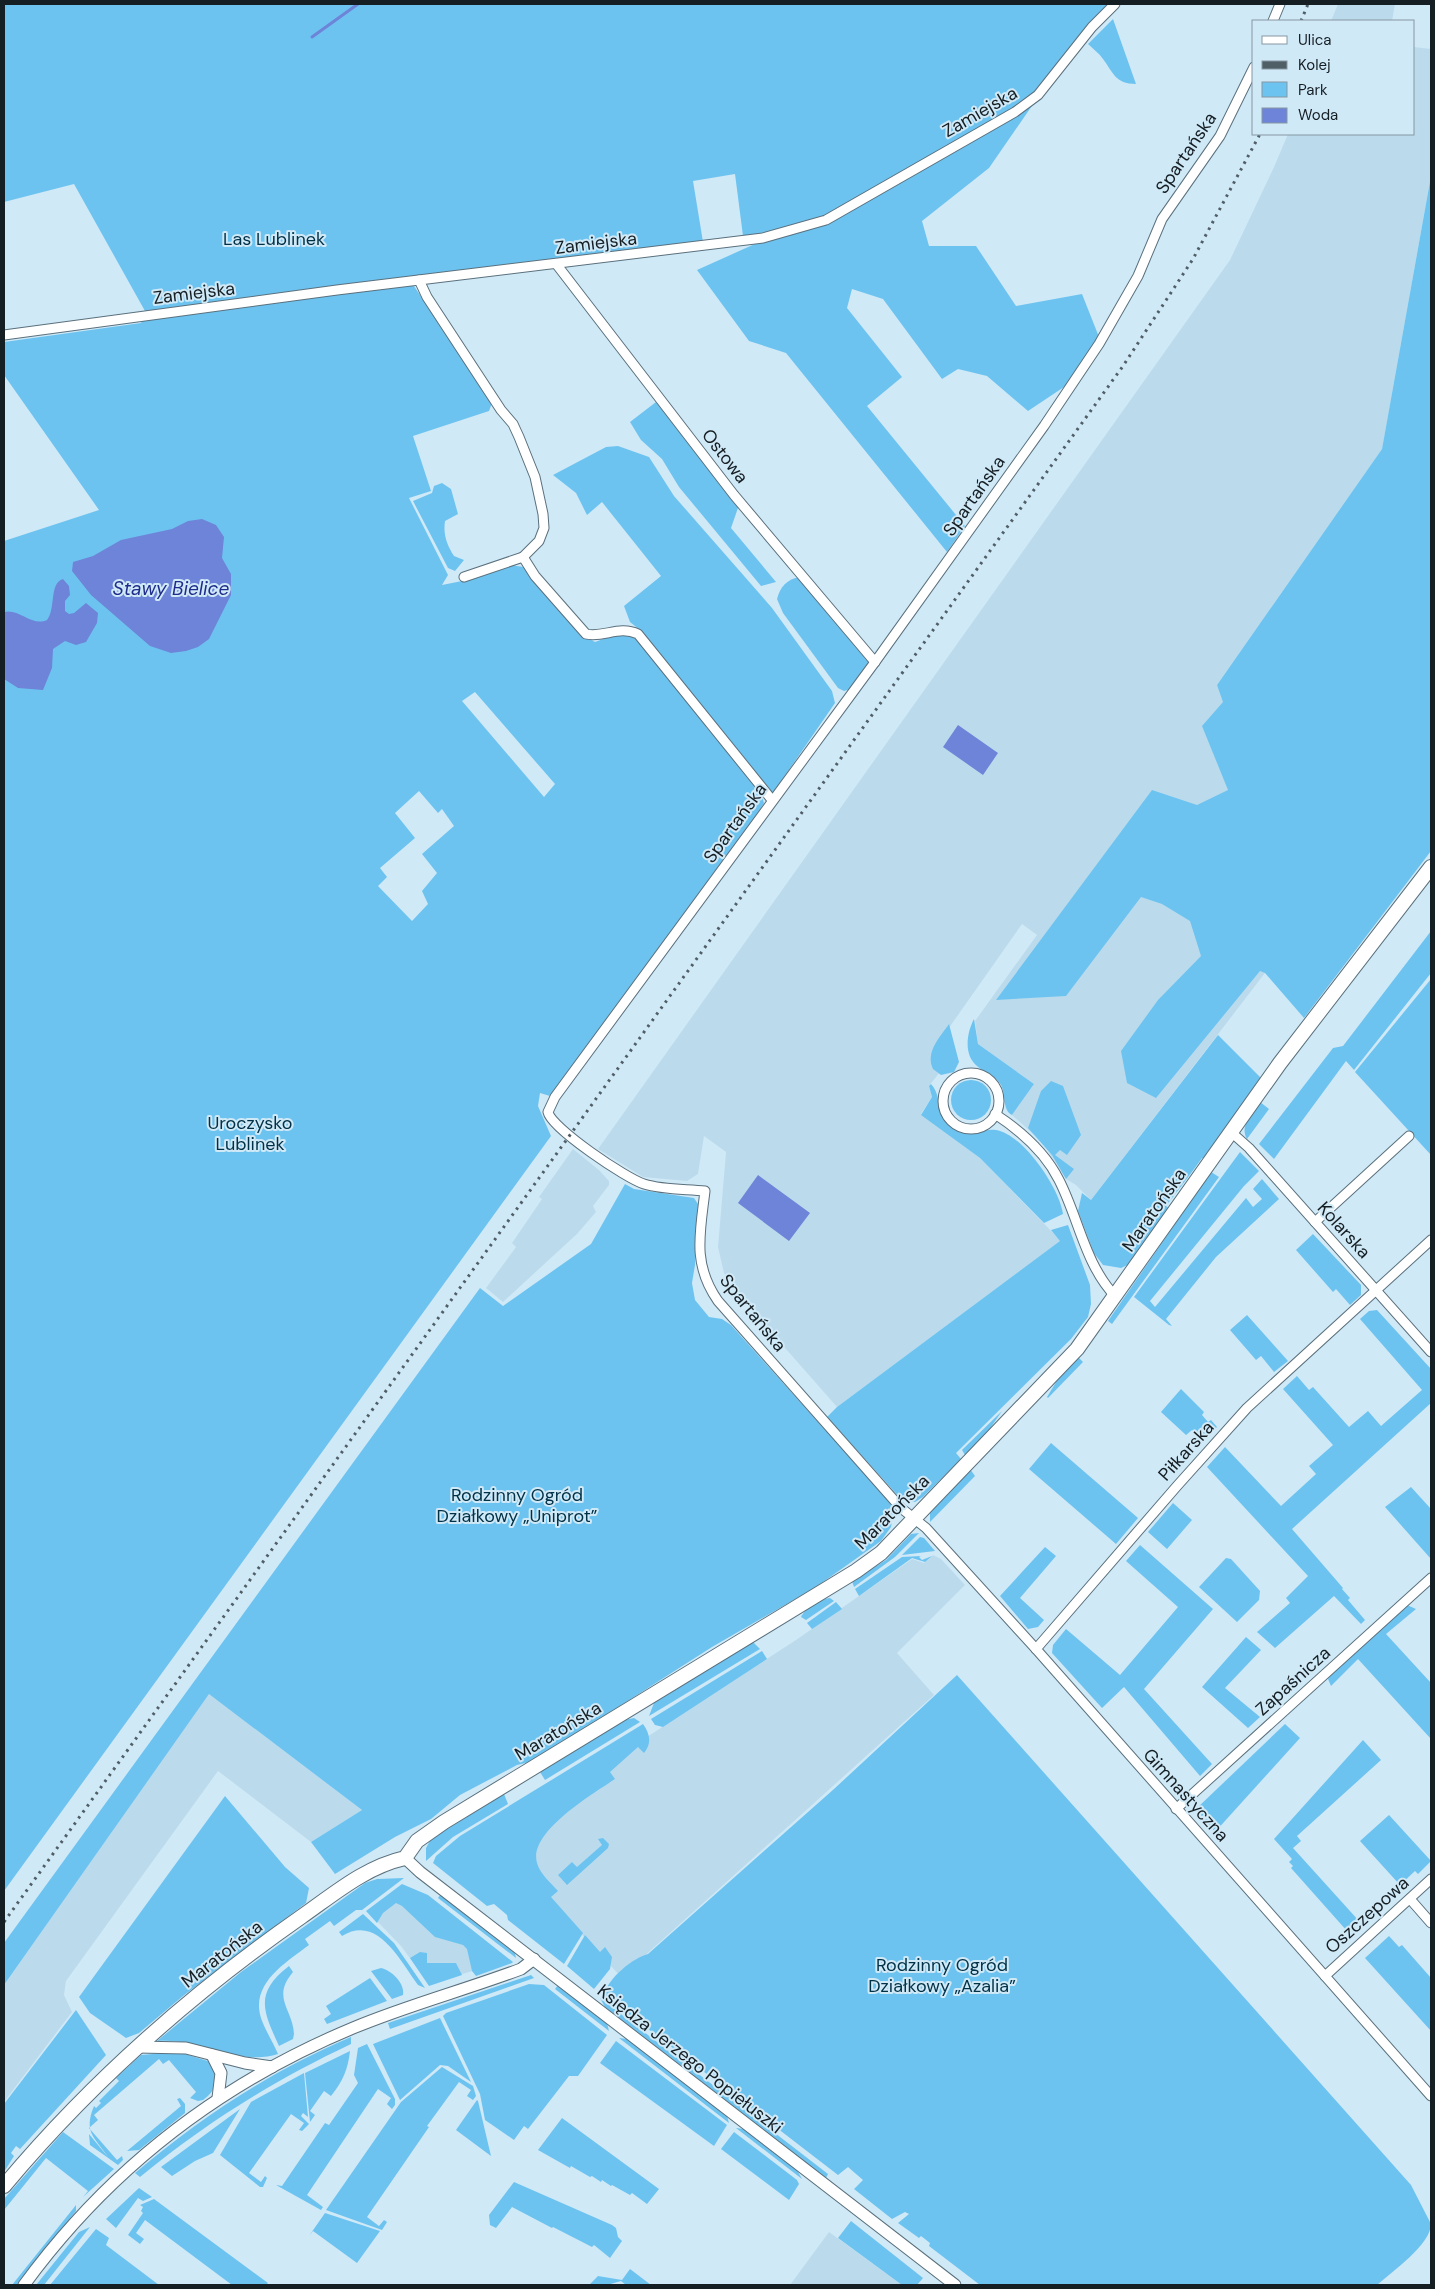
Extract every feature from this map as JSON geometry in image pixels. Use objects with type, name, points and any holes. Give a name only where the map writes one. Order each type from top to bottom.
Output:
[{"type":"main road","name":"Maratońska","points":[[4,2186],[78,2104],[137,2047],[217,1980],[356,1877],[384,1863],[405,1858],[417,1841],[444,1822],[866,1565],[881,1553],[1068,1360],[1116,1297],[1295,1043],[1431,867]]},
{"type":"street","name":"Zamiejska","points":[[4,335],[419,280],[763,238],[826,220],[942,152],[992,127],[1038,96],[1092,27],[1115,4]]},
{"type":"street","points":[[1273,20],[1280,4]]},
{"type":"street","name":"Spartańska","points":[[901,1508],[753,1341],[712,1291],[703,1274],[700,1259],[705,1191],[638,1182],[569,1136],[553,1123],[548,1114],[549,1107],[772,800],[875,662],[1044,426],[1099,344],[1138,276],[1162,219],[1220,136],[1252,71]]},
{"type":"street","name":"Ostowa","points":[[556,264],[734,495],[875,662]]},
{"type":"street","points":[[419,280],[427,297],[501,410],[513,424],[535,476],[544,528],[539,542],[530,553],[464,577]]},
{"type":"street","points":[[523,557],[535,576],[586,634],[595,636],[624,630],[638,634],[772,800]]},
{"type":"street","points":[[962,1075],[981,1075],[995,1088],[998,1097],[996,1114],[982,1127],[964,1128],[956,1125],[945,1112],[943,1103],[947,1086],[962,1075]]},
{"type":"street","points":[[996,1114],[1034,1145],[1054,1172],[1096,1275],[1116,1297]]},
{"type":"street","name":"Kolarska","points":[[1231,1132],[1315,1222],[1431,1352]]},
{"type":"street","points":[[1315,1222],[1409,1136]]},
{"type":"street","name":"Piłkarska","points":[[1036,1649],[1247,1408],[1431,1240]]},
{"type":"street","name":"Gimnastyczna","points":[[901,1508],[926,1528],[1036,1649],[1431,2096]]},
{"type":"street","name":"Zapaśnicza","points":[[1176,1809],[1431,1578]]},
{"type":"street","name":"Księdza Jerzego Popiełuszki","points":[[405,1858],[955,2285]]},
{"type":"street","name":"Oszczepowa","points":[[1325,1976],[1431,1879]]},
{"type":"street","points":[[1410,1899],[1431,1923]]},
{"type":"street","points":[[24,2285],[70,2228],[113,2182],[162,2138],[218,2098],[272,2067],[355,2027],[518,1970],[534,1959]]},
{"type":"street","points":[[137,2047],[177,2047],[245,2063],[272,2067]]},
{"type":"street","points":[[212,2055],[221,2073],[218,2098]]},
{"type":"shaded area","points":[[1338,4],[1395,4],[1392,20],[1331,20]]},
{"type":"shaded area","points":[[1415,47],[1431,49],[1431,176],[1382,449],[1217,685],[1324,896],[1091,1200],[1076,1185],[1066,1179],[1042,1142],[1012,1115],[1034,1084],[978,1044],[975,1021],[1037,935],[1022,924],[932,1052],[947,1063],[929,1086],[932,1097],[921,1114],[980,1158],[1061,1241],[837,1407],[741,1298],[724,1273],[718,1247],[726,1152],[704,1136],[698,1174],[687,1181],[643,1177],[598,1149],[1230,260],[1288,135],[1415,135]]},
{"type":"shaded area","points":[[573,1149],[599,1170],[609,1181],[609,1185],[593,1206],[596,1212],[577,1234],[503,1302],[486,1288],[516,1247],[512,1243],[542,1199],[539,1197]]},
{"type":"shaded area","points":[[933,1555],[941,1559],[965,1585],[897,1653],[934,1695],[622,1978],[548,1898],[533,1862],[537,1841],[611,1764],[650,1735],[796,1640],[912,1559],[924,1563]]},
{"type":"shaded area","points":[[209,1693],[362,1810],[311,1842],[218,1771],[66,1981],[64,1995],[72,2012],[4,2102],[4,1985]]},
{"type":"shaded area","points":[[397,1899],[469,1947],[476,1970],[429,1984],[401,1946],[374,1918]]},
{"type":"shaded area","points":[[829,2232],[902,2285],[790,2285]]},
{"type":"green space","points":[[4,4],[1112,4],[1035,93],[991,125],[825,217],[761,234],[743,236],[735,174],[693,181],[703,242],[424,277],[414,286],[492,403],[489,411],[413,436],[431,491],[409,498],[448,575],[442,585],[472,579],[509,565],[524,567],[586,637],[595,642],[622,632],[640,641],[645,634],[630,622],[624,606],[661,576],[602,502],[587,515],[576,493],[553,475],[606,447],[618,446],[649,457],[674,496],[772,608],[832,691],[835,703],[773,793],[715,722],[706,727],[760,790],[764,803],[550,1096],[540,1093],[538,1106],[551,1136],[4,1891],[4,541],[99,510],[4,375],[4,342],[141,323],[145,311],[74,184],[4,202]],"holes":[[[475,692],[555,784],[544,797],[462,701]],[[419,791],[438,813],[442,809],[454,826],[422,854],[437,873],[422,891],[428,904],[412,921],[378,886],[387,877],[380,868],[415,838],[395,813]]]},
{"type":"green space","points":[[1113,19],[1136,84],[1119,80],[1100,55],[1088,44]]},
{"type":"green space","points":[[1036,100],[989,168],[922,221],[929,246],[976,246],[1016,306],[1082,294],[1099,337],[1067,385],[1028,411],[987,376],[958,369],[942,379],[883,299],[852,289],[847,308],[902,377],[867,406],[965,526],[947,552],[786,353],[749,341],[697,270],[757,243],[827,223],[994,129]]},
{"type":"green space","points":[[1431,176],[1431,851],[1304,1018],[1265,973],[1260,971],[1156,1098],[1127,1083],[1121,1051],[1158,1000],[1201,956],[1190,921],[1162,904],[1141,897],[1066,996],[996,1000],[1152,790],[1197,805],[1228,790],[1202,726],[1223,702],[1217,685],[1382,449]]},
{"type":"green space","points":[[656,402],[739,505],[731,528],[776,582],[761,586],[679,487],[662,459],[641,440],[630,422]]},
{"type":"green space","points":[[442,483],[451,489],[458,514],[445,521],[446,540],[454,556],[464,560],[455,571],[448,568],[413,501],[432,493],[434,486]]},
{"type":"green space","points":[[800,577],[870,663],[851,689],[844,691],[838,688],[783,613],[777,599],[780,591],[785,584]]},
{"type":"green space","points":[[1431,931],[1431,973],[1354,1070],[1346,1061],[1274,1159],[1259,1144],[1333,1048],[1343,1046]]},
{"type":"green space","points":[[1431,979],[1431,1155],[1355,1072]]},
{"type":"green space","points":[[974,1019],[978,1044],[1034,1084],[1012,1115],[1005,1106],[1001,1085],[977,1066],[970,1056],[968,1037]]},
{"type":"green space","points":[[949,1024],[959,1062],[954,1072],[941,1075],[933,1069],[931,1057],[938,1039]]},
{"type":"green space","points":[[1218,1035],[1261,1078],[1205,1159],[1202,1158],[1166,1206],[1170,1209],[1132,1263],[1121,1268],[1103,1265],[1094,1253],[1078,1211],[1082,1193],[1091,1200]]},
{"type":"green space","points":[[971,1080],[985,1086],[991,1100],[985,1114],[971,1120],[957,1114],[951,1100],[957,1086]]},
{"type":"green space","points":[[1051,1081],[1063,1086],[1081,1135],[1067,1155],[1060,1150],[1055,1155],[1074,1169],[1066,1179],[1052,1155],[1028,1128],[1041,1091]]},
{"type":"green space","points":[[931,1084],[935,1089],[943,1117],[952,1128],[963,1133],[996,1130],[1007,1134],[1017,1141],[1048,1177],[1063,1214],[1044,1223],[980,1158],[921,1115],[932,1097],[929,1086]]},
{"type":"green space","points":[[1260,1102],[1269,1109],[1247,1139],[1245,1134],[1246,1124]]},
{"type":"green space","points":[[1240,1152],[1259,1171],[1244,1186],[1150,1301],[1155,1307],[1246,1198],[1253,1207],[1262,1199],[1253,1189],[1262,1179],[1279,1199],[1216,1257],[1166,1319],[1172,1326],[1169,1325],[1134,1297]]},
{"type":"green space","points":[[1211,1172],[1219,1177],[1112,1324],[1108,1321]]},
{"type":"green space","name":"Rodzinny Ogród Działkowy „Uniprot”","points":[[625,1184],[634,1189],[694,1198],[698,1204],[695,1265],[692,1283],[695,1300],[709,1317],[722,1319],[731,1325],[886,1498],[891,1505],[893,1516],[891,1527],[881,1541],[816,1587],[712,1647],[534,1761],[517,1765],[460,1795],[431,1819],[395,1837],[335,1874],[311,1842],[362,1810],[209,1694],[4,1985],[4,1943],[480,1288],[503,1306],[591,1244]]},
{"type":"green space","points":[[1068,1225],[1090,1285],[1091,1304],[1088,1317],[1071,1339],[956,1453],[961,1459],[923,1497],[915,1502],[901,1499],[827,1417],[837,1407],[1060,1241],[1051,1230]]},
{"type":"green space","points":[[1313,1234],[1361,1285],[1361,1295],[1350,1305],[1336,1289],[1333,1292],[1296,1250]]},
{"type":"green space","points":[[1377,1310],[1431,1369],[1431,1403],[1292,1529],[1343,1588],[1350,1598],[1348,1600],[1365,1620],[1361,1624],[1334,1596],[1275,1648],[1257,1632],[1290,1603],[1286,1598],[1308,1576],[1207,1467],[1225,1447],[1281,1506],[1316,1474],[1309,1466],[1333,1445],[1283,1389],[1297,1376],[1309,1390],[1313,1387],[1349,1427],[1368,1411],[1381,1426],[1422,1390],[1360,1319],[1369,1311]]},
{"type":"green space","points":[[1247,1315],[1288,1361],[1274,1372],[1261,1356],[1256,1360],[1230,1330]]},
{"type":"green space","points":[[1078,1357],[1083,1362],[1048,1398],[1058,1379]]},
{"type":"green space","points":[[1181,1389],[1204,1412],[1202,1415],[1208,1422],[1211,1420],[1217,1427],[1202,1441],[1192,1430],[1186,1435],[1161,1412]]},
{"type":"green space","points":[[1002,1411],[987,1433],[965,1455],[962,1450]]},
{"type":"green space","points":[[1051,1443],[1138,1518],[1116,1544],[1029,1469]]},
{"type":"green space","points":[[970,1469],[975,1476],[930,1522],[930,1512]]},
{"type":"green space","points":[[1411,1487],[1431,1509],[1431,1559],[1385,1507]]},
{"type":"green space","points":[[1173,1503],[1192,1520],[1167,1549],[1148,1532]]},
{"type":"green space","points":[[919,1533],[895,1557],[854,1587],[852,1581],[886,1560],[911,1534]]},
{"type":"green space","points":[[920,1537],[924,1538],[935,1551],[902,1555]]},
{"type":"green space","points":[[1140,1545],[1213,1609],[1144,1689],[1212,1764],[1200,1776],[1124,1687],[1102,1708],[1052,1653],[1053,1645],[1066,1629],[1120,1675],[1178,1607],[1126,1561]]},
{"type":"green space","points":[[1045,1547],[1056,1556],[1020,1598],[1044,1620],[1038,1627],[1028,1629],[1000,1596]]},
{"type":"green space","points":[[921,1556],[919,1557],[922,1560],[932,1556],[925,1562],[912,1558],[859,1596],[855,1589],[902,1557]]},
{"type":"green space","points":[[1226,1558],[1231,1559],[1260,1591],[1259,1600],[1237,1622],[1199,1587]]},
{"type":"green space","points":[[830,1598],[834,1601],[806,1620],[801,1617],[813,1605]]},
{"type":"green space","points":[[836,1602],[842,1609],[812,1629],[807,1623]]},
{"type":"green space","points":[[1407,1605],[1416,1609],[1386,1634],[1431,1683],[1431,1739],[1358,1659],[1331,1686],[1328,1679],[1332,1673]]},
{"type":"green space","points":[[1246,1637],[1261,1650],[1225,1688],[1260,1717],[1248,1728],[1202,1687]]},
{"type":"green space","points":[[753,1642],[760,1649],[649,1716],[654,1703]]},
{"type":"green space","points":[[762,1651],[767,1659],[663,1727],[655,1725],[651,1719]]},
{"type":"green space","name":"Rodzinny Ogród Działkowy „Azalia”","points":[[957,1675],[1411,2185],[1431,2224],[1429,2232],[1418,2249],[1377,2285],[980,2285],[929,2246],[930,2243],[921,2236],[919,2238],[898,2223],[909,2214],[905,2212],[892,2219],[854,2189],[863,2180],[848,2167],[838,2175],[604,1995],[610,1982],[622,1970],[635,1960],[648,1954],[834,1789]]},
{"type":"green space","points":[[634,1718],[640,1722],[545,1780],[540,1772],[624,1720]]},
{"type":"green space","points":[[643,1724],[649,1738],[648,1746],[644,1753],[638,1747],[610,1772],[615,1779],[564,1815],[542,1839],[537,1851],[538,1867],[558,1891],[551,1897],[583,1933],[564,1964],[508,1920],[507,1915],[494,1904],[487,1906],[433,1863],[436,1856],[460,1836]]},
{"type":"green space","points":[[1285,1724],[1300,1738],[1215,1832],[1196,1809]]},
{"type":"green space","points":[[1363,1740],[1381,1760],[1297,1836],[1301,1841],[1293,1848],[1359,1921],[1347,1931],[1291,1868],[1293,1866],[1289,1862],[1292,1859],[1274,1839]]},
{"type":"green space","points":[[504,1794],[508,1804],[453,1837],[426,1861],[426,1848],[431,1839]]},
{"type":"green space","points":[[225,1796],[285,1867],[309,1888],[306,1903],[183,1996],[139,2033],[126,2038],[90,2013],[79,1997]]},
{"type":"green space","points":[[1389,1815],[1431,1861],[1418,1874],[1415,1871],[1400,1885],[1360,1841]]},
{"type":"green space","points":[[603,1838],[609,1844],[608,1848],[567,1885],[558,1875],[572,1862],[577,1867],[602,1845],[598,1839]]},
{"type":"green space","points":[[404,1878],[362,1910],[356,1910],[334,1926],[330,1921],[305,1939],[309,1945],[281,1966],[266,1984],[261,1994],[259,2006],[261,2018],[278,2054],[248,2057],[188,2043],[157,2041],[241,1972],[365,1883],[377,1879]]},
{"type":"green space","points":[[402,1884],[428,1895],[513,1962],[476,1976],[472,1971],[467,1949],[463,1945],[435,1937],[402,1906],[396,1903],[383,1913],[377,1923],[366,1911]]},
{"type":"green space","points":[[440,1895],[515,1953],[516,1958],[438,1898]]},
{"type":"green space","points":[[363,1914],[394,1943],[425,1988],[418,1985],[396,1953],[377,1936],[367,1931],[355,1931],[342,1936],[339,1932]]},
{"type":"green space","points":[[585,1935],[600,1952],[605,1947],[612,1957],[610,1969],[594,1989],[567,1966]]},
{"type":"green space","points":[[1389,1936],[1399,1947],[1402,1945],[1431,1978],[1431,2031],[1365,1958]]},
{"type":"green space","points":[[420,1952],[427,1953],[427,1963],[456,1963],[462,1975],[429,1986],[410,1958]]},
{"type":"green space","points":[[289,1966],[293,1972],[287,1981],[283,1996],[293,2025],[294,2034],[293,2039],[279,2046],[266,2012],[266,1994],[270,1985]]},
{"type":"green space","points":[[381,1968],[389,1971],[400,1982],[403,1995],[392,1999],[371,1971]]},
{"type":"green space","points":[[531,1975],[534,1978],[390,2029],[388,2023]]},
{"type":"green space","points":[[370,1978],[387,2001],[327,2024],[324,2019],[331,2014],[326,2006]]},
{"type":"green space","points":[[529,1984],[544,1985],[607,2035],[578,2076],[569,2076],[528,2129],[524,2126],[514,2140],[485,2120],[480,2094],[443,2016],[446,2013]]},
{"type":"green space","points":[[558,1985],[607,2023],[609,2031],[555,1989]]},
{"type":"green space","points":[[600,1998],[828,2174],[826,2178],[605,2007]]},
{"type":"green space","points":[[76,2010],[106,2055],[20,2149],[16,2146],[11,2153],[14,2156],[4,2172],[4,2104]]},
{"type":"green space","points":[[440,2018],[471,2082],[448,2066],[440,2065],[400,2100],[373,2044]]},
{"type":"green space","points":[[351,2037],[351,2044],[322,2058],[241,2104],[190,2138],[140,2177],[135,2173],[211,2114],[265,2080],[321,2050]]},
{"type":"green space","points":[[619,2038],[627,2039],[727,2116],[729,2123]]},
{"type":"green space","points":[[616,2041],[727,2125],[714,2146],[600,2063]]},
{"type":"green space","points":[[367,2044],[395,2099],[395,2105],[392,2109],[387,2104],[391,2098],[378,2089],[307,2195],[323,2207],[321,2210],[276,2185],[282,2186],[325,2123],[329,2125],[358,2083],[354,2075],[358,2048]]},
{"type":"green space","points":[[350,2051],[348,2064],[342,2080],[331,2096],[324,2091],[310,2111],[315,2115],[310,2122],[305,2073]]},
{"type":"green space","points":[[185,2054],[211,2062],[216,2078],[214,2088],[203,2100],[198,2101],[190,2098],[196,2092],[169,2060],[163,2064],[159,2059],[94,2115],[98,2120],[90,2127],[94,2106],[96,2108],[101,2103],[99,2101],[119,2081],[116,2078],[141,2055]]},
{"type":"green space","points":[[442,2067],[473,2086],[476,2096],[473,2100],[467,2096],[471,2090],[459,2082],[427,2126],[429,2127],[367,2217],[379,2226],[384,2220],[387,2222],[382,2230],[326,2210],[401,2102]]},
{"type":"green space","points":[[304,2073],[308,2117],[303,2113],[301,2116],[309,2124],[302,2131],[299,2130],[304,2123],[291,2114],[249,2173],[261,2182],[265,2176],[267,2178],[263,2187],[260,2187],[220,2155],[251,2102]]},
{"type":"green space","points":[[180,2098],[185,2104],[185,2113],[139,2150],[127,2151],[181,2106],[177,2099]]},
{"type":"green space","points":[[478,2101],[491,2156],[456,2130]]},
{"type":"green space","points":[[240,2109],[213,2153],[195,2161],[172,2176],[161,2167]]},
{"type":"green space","points":[[562,2118],[659,2189],[647,2204],[632,2193],[630,2195],[571,2166],[570,2168],[538,2150]]},
{"type":"green space","points":[[736,2128],[744,2129],[797,2170],[802,2179]]},
{"type":"green space","points":[[91,2130],[117,2160],[122,2156],[123,2160],[118,2165],[90,2145],[89,2134],[108,2157]]},
{"type":"green space","points":[[63,2132],[114,2169],[83,2197],[88,2191],[46,2158],[4,2210],[4,2199]]},
{"type":"green space","points":[[734,2132],[797,2180],[799,2184],[789,2200],[721,2149]]},
{"type":"green space","points":[[514,2182],[612,2225],[616,2228],[618,2237],[622,2241],[610,2258],[594,2245],[592,2247],[512,2207],[496,2228],[490,2225],[489,2215]]},
{"type":"green space","points":[[139,2188],[152,2197],[143,2201],[138,2198],[116,2228],[106,2219]]},
{"type":"green space","points":[[154,2199],[268,2283],[266,2285],[232,2285],[145,2220],[136,2233],[144,2239],[140,2244],[128,2235],[143,2213],[141,2211],[143,2207],[140,2205]]},
{"type":"green space","points":[[76,2205],[76,2211],[17,2285],[12,2285]]},
{"type":"green space","points":[[325,2213],[380,2231],[357,2263],[313,2231],[309,2236]]},
{"type":"green space","points":[[851,2221],[923,2278],[917,2285],[902,2285],[838,2238]]},
{"type":"green space","points":[[90,2227],[44,2285],[36,2285],[79,2232]]},
{"type":"green space","points":[[96,2229],[109,2238],[106,2245],[159,2285],[50,2285]]},
{"type":"green space","points":[[630,2269],[651,2285],[626,2285],[621,2281],[607,2285],[589,2285],[598,2276],[622,2280]]},
{"type":"water","name":"Stawy Bielice","points":[[202,519],[216,525],[224,537],[222,558],[231,574],[231,595],[209,639],[198,647],[171,653],[150,646],[91,595],[72,571],[73,562],[93,556],[121,540],[172,529],[188,521]]},
{"type":"water","name":"Stawy Bielice","points":[[63,579],[69,586],[70,595],[65,601],[65,611],[69,614],[74,613],[86,603],[98,613],[97,623],[86,642],[76,645],[65,641],[53,649],[52,668],[43,690],[18,688],[4,679],[4,612],[10,611],[41,622],[47,620],[50,615],[54,591],[59,581]]},
{"type":"water","points":[[958,725],[998,753],[983,775],[943,747]]},
{"type":"water","points":[[758,1175],[810,1213],[789,1241],[738,1203]]},
{"type":"waterway","points":[[312,37],[358,4]]},
{"type":"railway","points":[[1301,20],[1308,4]]},
{"type":"railway","points":[[4,1922],[1123,366],[1193,259],[1259,135]]},
{"type":"park label","name":"Las Lublinek","points":[[274,239]]},
{"type":"park label","name":"Uroczysko Lublinek","points":[[250,1133]]}]
